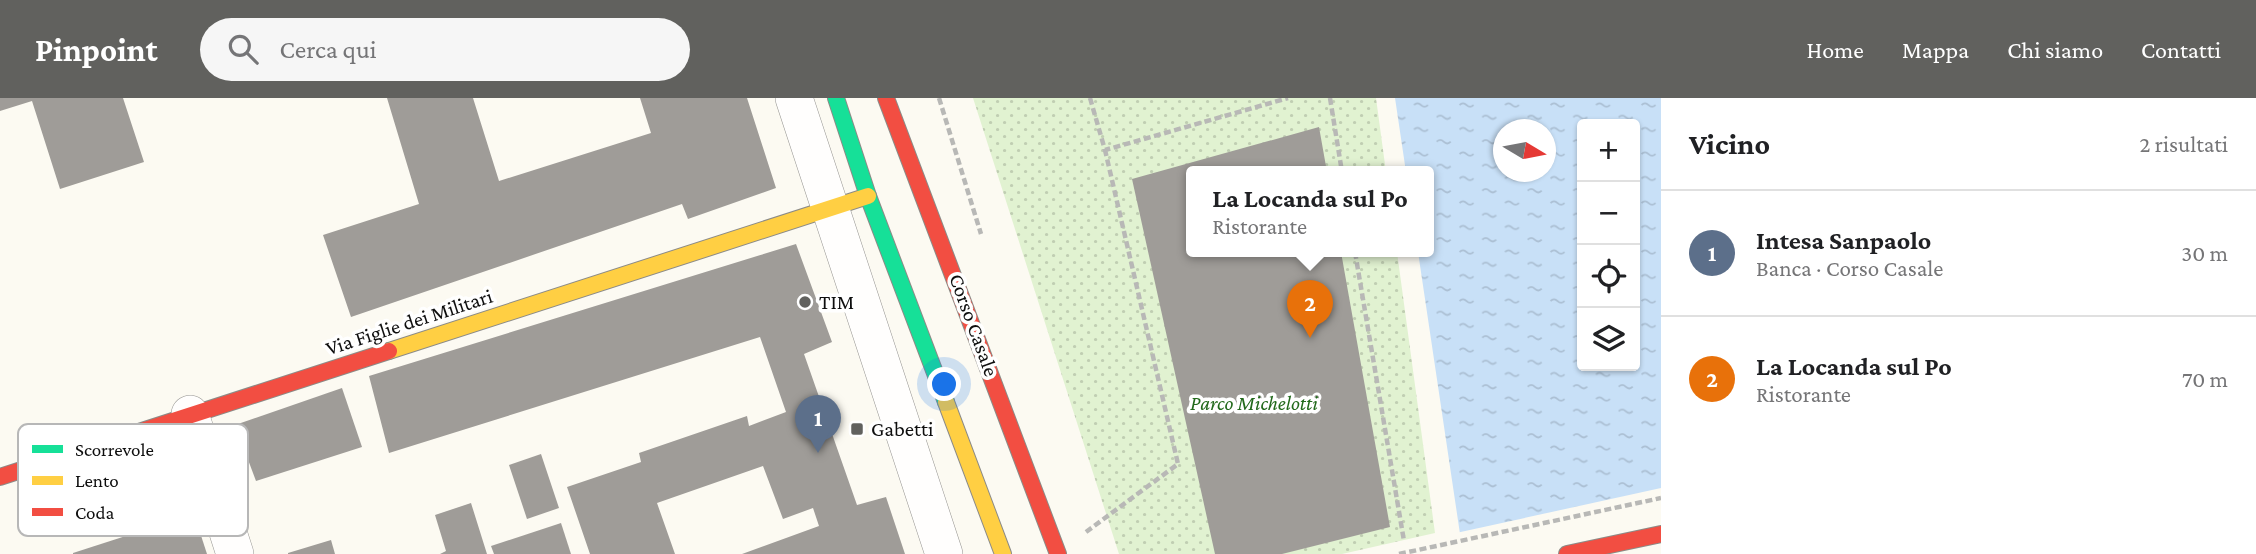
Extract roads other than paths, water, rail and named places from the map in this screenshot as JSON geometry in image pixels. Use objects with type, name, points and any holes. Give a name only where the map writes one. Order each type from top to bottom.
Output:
[{"type":"main road","points":[[836,98],[868,196],[1003,554]]},
{"type":"main road","name":"Corso Casale","points":[[886,98],[1058,554]]},
{"type":"main road","points":[[832,209],[868,196]]},
{"type":"main road","name":"Via Figlie dei Militari","points":[[160,424],[832,209]]},
{"type":"main road","name":"Via Figlie dei Militari","points":[[0,477],[18,471]]},
{"type":"main road","points":[[1567,554],[1661,534]]},
{"type":"street","points":[[794,98],[944,554]]},
{"type":"street","points":[[190,414],[193,424]]},
{"type":"street","points":[[229,536],[235,554]]},
{"type":"water","points":[[1395,98],[1661,98],[1661,554],[1463,554],[1419,257],[1434,257],[1434,166],[1405,166]]},
{"type":"place","name":"TIM","points":[[805,302]]},
{"type":"place","name":"La Locanda sul Po","points":[[1310,338]]},
{"type":"place","name":"Gabetti","points":[[857,429]]},
{"type":"place","name":"Intesa Sanpaolo","points":[[818,453]]},
{"type":"park label","name":"Parco Michelotti","points":[[1254,403]]}]
